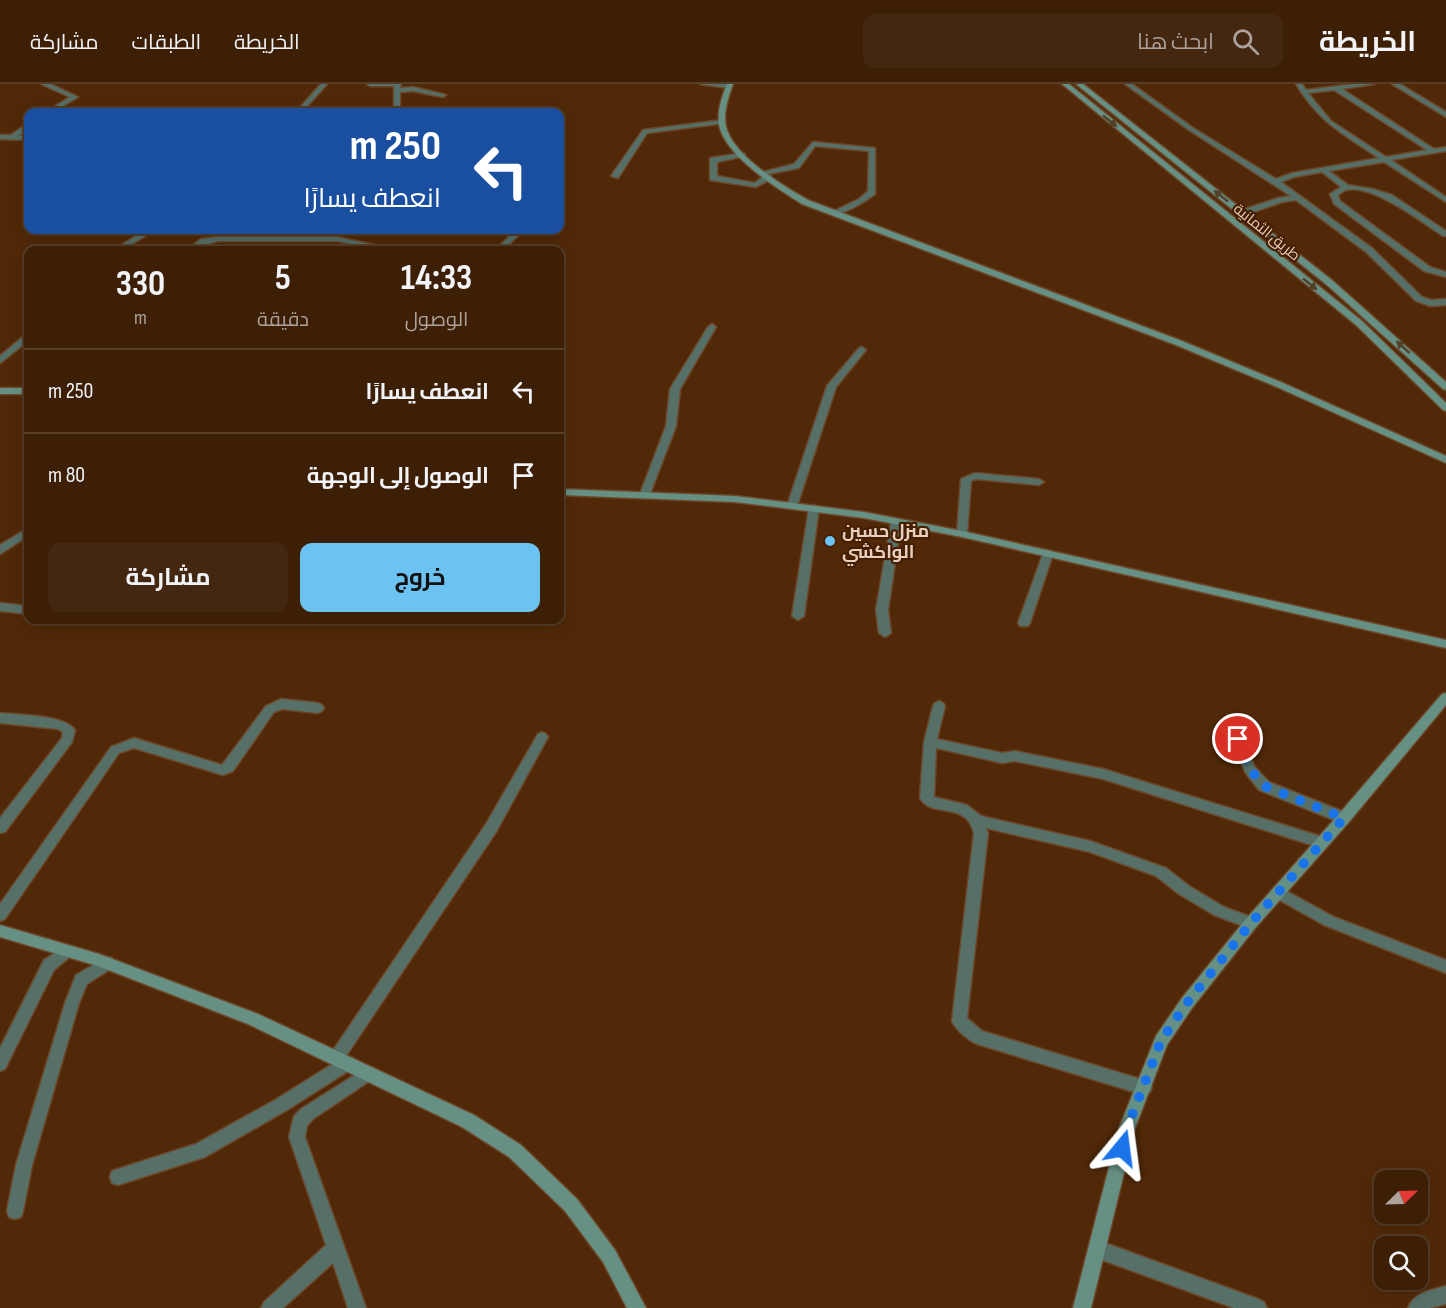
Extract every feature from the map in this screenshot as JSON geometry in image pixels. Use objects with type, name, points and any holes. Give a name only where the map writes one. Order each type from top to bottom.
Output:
[{"type":"street","points":[[44,84],[75,97],[56,108]]},
{"type":"street","points":[[303,108],[324,84]]},
{"type":"street","points":[[370,84],[398,86],[443,95]]},
{"type":"street","points":[[704,84],[730,85],[723,106],[723,122],[730,142],[766,175],[795,196],[834,213],[1179,343],[1280,385],[1446,460]]},
{"type":"street","name":"طريق الثمانية","points":[[1065,84],[1359,323],[1446,408]]},
{"type":"street","points":[[1079,84],[1361,309],[1446,387]]},
{"type":"street","points":[[1128,84],[1191,129],[1275,182],[1369,250],[1419,299],[1430,303],[1446,302]]},
{"type":"street","points":[[1299,84],[1320,114],[1329,122],[1446,200]]},
{"type":"street","points":[[1304,92],[1371,84]]},
{"type":"street","points":[[1395,84],[1446,115]]},
{"type":"street","points":[[397,108],[398,86]]},
{"type":"street","points":[[1335,88],[1433,151]]},
{"type":"street","points":[[615,176],[645,131],[723,122]]},
{"type":"street","points":[[13,137],[24,128]]},
{"type":"street","points":[[0,137],[24,138]]},
{"type":"street","points":[[743,155],[713,160],[712,178],[756,185],[766,175],[795,166],[813,144],[873,149],[872,192],[862,201],[834,213]]},
{"type":"street","points":[[1275,182],[1289,176],[1383,158],[1446,149]]},
{"type":"street","points":[[1322,170],[1346,187],[1373,191],[1389,197],[1446,234]]},
{"type":"street","points":[[1346,187],[1334,194],[1337,202],[1427,269],[1446,274]]},
{"type":"street","points":[[1242,213],[1260,209],[1281,200],[1296,198]]},
{"type":"street","points":[[124,246],[144,234]]},
{"type":"street","points":[[503,246],[516,234]]},
{"type":"street","points":[[197,246],[204,241],[231,238],[337,239],[373,246]]},
{"type":"street","points":[[1369,250],[1398,247]]},
{"type":"street","points":[[645,494],[671,426],[675,389],[712,327]]},
{"type":"street","points":[[0,360],[24,340]]},
{"type":"street","points":[[792,506],[832,386],[862,350]]},
{"type":"street","points":[[0,391],[24,392]]},
{"type":"street","points":[[962,534],[966,478],[975,476],[1039,482]]},
{"type":"street","points":[[564,492],[735,499],[814,507],[962,534],[1446,644]]},
{"type":"street","points":[[798,616],[814,507]]},
{"type":"street","points":[[885,633],[882,610],[896,522]]},
{"type":"street","points":[[0,550],[24,534]]},
{"type":"street","points":[[1024,622],[1048,554]]},
{"type":"street","points":[[0,607],[24,610]]},
{"type":"street","points":[[1082,1308],[1127,1128],[1161,1041],[1187,1003],[1251,923],[1344,818],[1446,697]]},
{"type":"street","points":[[0,915],[115,750],[134,743],[223,770],[229,767],[270,709],[281,704],[318,708]]},
{"type":"street","points":[[939,706],[930,742],[926,798],[972,813],[979,821],[981,833],[959,1021],[976,1037],[1144,1087]]},
{"type":"street","points":[[0,718],[61,725],[69,730],[68,738],[0,828]]},
{"type":"street","points":[[118,1178],[199,1151],[281,1105],[343,1060],[491,828],[542,737]]},
{"type":"street","points":[[1238,739],[1249,768],[1264,786],[1344,818]]},
{"type":"street","points":[[930,742],[1002,758],[1015,756],[1103,774],[1321,842]]},
{"type":"street","points":[[979,821],[1090,847],[1161,872],[1184,890],[1219,911],[1251,923]]},
{"type":"street","points":[[1279,893],[1329,921],[1446,967]]},
{"type":"street","points":[[0,931],[107,963],[253,1019],[343,1060],[476,1126],[515,1151],[571,1205],[609,1256],[637,1308]]},
{"type":"street","points":[[0,1064],[49,965],[67,951]]},
{"type":"street","points":[[15,1211],[24,1166],[72,1003],[81,980],[107,963]]},
{"type":"street","points":[[357,1308],[297,1137],[300,1122],[307,1114],[369,1073]]},
{"type":"street","points":[[270,1308],[336,1248]]},
{"type":"street","points":[[1097,1249],[1258,1308]]},
{"type":"street","points":[[1417,1308],[1424,1301],[1446,1295]]},
{"type":"place","name":"منزل حسين الواكشي","points":[[830,541]]},
{"type":"route","points":[[1122,1148],[1127,1128],[1161,1041],[1187,1003],[1251,923],[1344,818],[1264,786],[1249,768],[1238,739]]}]
